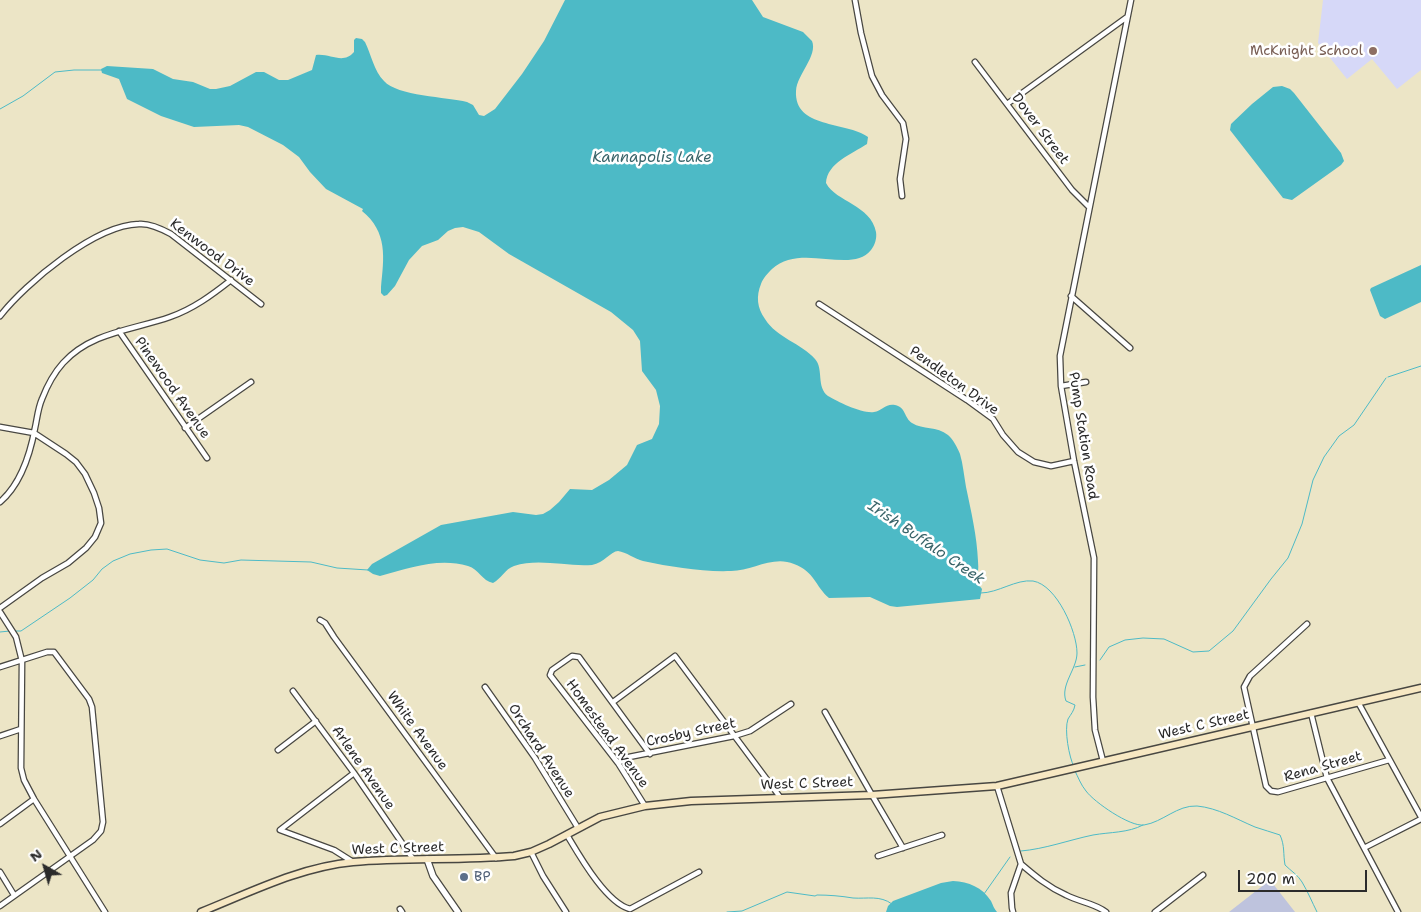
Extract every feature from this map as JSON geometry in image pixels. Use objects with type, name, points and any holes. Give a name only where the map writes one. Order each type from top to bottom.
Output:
[{"type":"main road","name":"West C Street","points":[[201,912],[217,909],[292,876],[320,868],[353,862],[496,858],[531,852],[600,818],[645,806],[691,801],[872,795],[997,786],[1421,688]]},
{"type":"street","points":[[855,0],[872,76],[882,95],[903,123],[906,139],[900,179],[902,196]]},
{"type":"street","name":"Pump Station Road","points":[[1103,761],[1095,730],[1093,698],[1094,558],[1061,386],[1060,356],[1131,0]]},
{"type":"street","points":[[1007,104],[1127,17]]},
{"type":"street","name":"Dover Street","points":[[975,62],[1072,190],[1089,208]]},
{"type":"street","name":"Kenwood Drive","points":[[0,316],[17,296],[38,277],[87,241],[102,233],[140,224],[160,228],[171,234],[261,304]]},
{"type":"street","points":[[0,502],[16,485],[25,465],[41,400],[52,378],[63,363],[78,349],[97,338],[170,317],[190,309],[231,280]]},
{"type":"street","points":[[1071,296],[1130,348]]},
{"type":"street","name":"Pendleton Drive","points":[[819,304],[905,359],[993,419],[1003,435],[1018,452],[1034,462],[1051,466],[1074,461]]},
{"type":"street","name":"Pinewood Avenue","points":[[118,331],[207,458]]},
{"type":"street","points":[[185,428],[251,382]]},
{"type":"street","points":[[1061,386],[1086,382]]},
{"type":"street","points":[[0,427],[34,433],[76,462],[85,474],[99,508],[101,523],[95,536],[86,548],[68,563],[42,578],[0,610],[16,637],[22,661],[21,768],[24,780],[105,912]]},
{"type":"street","name":"White Avenue","points":[[320,620],[325,622],[334,637],[496,858]]},
{"type":"street","points":[[1253,727],[1244,687],[1250,676],[1307,624]]},
{"type":"street","points":[[0,668],[48,652],[54,652],[90,699],[103,822],[101,831],[93,840],[0,906]]},
{"type":"street","name":"Homestead Avenue","points":[[613,702],[579,658],[572,656],[552,670],[550,675],[618,762],[645,806]]},
{"type":"street","points":[[650,754],[613,702],[675,656],[780,798]]},
{"type":"street","name":"Orchard Avenue","points":[[485,687],[535,758],[578,828]]},
{"type":"street","name":"Arlene Avenue","points":[[293,691],[354,773],[413,859]]},
{"type":"street","points":[[1358,702],[1421,818],[1364,848]]},
{"type":"street","name":"Crosby Street","points":[[618,762],[629,757],[734,736],[750,731],[791,704]]},
{"type":"street","points":[[825,712],[904,848]]},
{"type":"street","points":[[1311,713],[1327,778],[1398,912]]},
{"type":"street","points":[[278,750],[316,721]]},
{"type":"street","name":"Rena Street","points":[[1253,727],[1266,786],[1271,791],[1278,792],[1389,760]]},
{"type":"street","points":[[0,736],[21,728]]},
{"type":"street","points":[[353,862],[334,850],[280,830],[354,773]]},
{"type":"street","points":[[997,786],[1021,864],[1046,885],[1068,896],[1099,907],[1106,912]]},
{"type":"street","points":[[0,824],[34,799]]},
{"type":"street","points":[[567,835],[599,883],[623,907],[630,909],[700,872]]},
{"type":"street","points":[[878,856],[942,836]]},
{"type":"street","points":[[531,852],[542,876],[566,912]]},
{"type":"street","points":[[427,859],[433,876],[458,912]]},
{"type":"street","points":[[1013,912],[1012,893],[1021,864]]},
{"type":"street","points":[[0,872],[14,895]]},
{"type":"street","points":[[1155,912],[1203,875]]},
{"type":"shaded area","name":"McKnight School","points":[[1323,0],[1421,0],[1421,70],[1397,89],[1372,59],[1347,79],[1318,43]]},
{"type":"shaded area","points":[[1270,880],[1295,912],[1229,912]]},
{"type":"water","name":"Kannapolis Lake","points":[[565,0],[752,0],[763,17],[803,32],[812,41],[813,47],[810,59],[797,85],[798,103],[803,112],[812,118],[859,132],[868,137],[867,144],[835,165],[827,176],[826,183],[837,195],[867,216],[873,223],[876,239],[871,250],[862,257],[851,260],[797,258],[784,261],[772,269],[763,280],[758,293],[759,306],[762,315],[770,326],[815,359],[818,363],[822,388],[828,396],[851,407],[869,412],[877,411],[889,405],[899,406],[912,423],[944,432],[952,439],[960,454],[974,524],[978,584],[982,589],[980,599],[897,607],[870,597],[829,598],[811,575],[801,567],[786,562],[770,562],[731,571],[709,571],[643,561],[618,551],[592,565],[533,563],[514,566],[493,583],[486,580],[472,568],[457,564],[435,563],[380,576],[367,570],[372,564],[441,525],[513,512],[543,514],[559,502],[570,489],[592,490],[609,480],[627,465],[637,445],[652,439],[659,424],[660,406],[656,390],[642,371],[640,341],[633,330],[611,312],[509,254],[479,232],[463,227],[448,231],[438,240],[422,246],[409,260],[395,286],[384,296],[381,293],[382,246],[376,228],[362,211],[363,209],[326,189],[299,157],[283,145],[248,127],[239,125],[194,127],[161,116],[127,99],[119,79],[102,73],[101,69],[107,66],[153,69],[173,79],[193,82],[210,89],[216,89],[230,86],[256,72],[264,72],[279,80],[288,80],[312,70],[316,55],[341,58],[350,56],[354,52],[354,40],[356,38],[362,39],[365,42],[378,72],[390,86],[411,93],[467,102],[473,105],[479,115],[484,116],[495,109],[522,74],[544,41]]},
{"type":"water","points":[[1282,86],[1294,93],[1341,153],[1344,161],[1292,200],[1283,198],[1230,130],[1231,124],[1252,104],[1273,87]]},
{"type":"water","points":[[1421,265],[1421,302],[1385,319],[1380,316],[1370,290],[1371,288]]},
{"type":"water","points":[[953,881],[970,884],[984,892],[997,912],[886,912],[888,906],[893,901],[941,883]]},
{"type":"waterway","points":[[0,109],[23,96],[55,72],[103,70]]},
{"type":"waterway","points":[[1388,377],[1421,366]]},
{"type":"waterway","points":[[1100,660],[1109,647],[1125,640],[1143,638],[1164,639],[1193,652],[1209,651],[1233,631],[1288,558],[1302,524],[1313,480],[1324,457],[1339,436],[1354,425],[1386,378]]},
{"type":"waterway","points":[[14,631],[21,631],[70,598],[113,561],[130,554],[151,550],[167,549],[200,560],[224,563],[241,560],[311,562],[337,568],[368,570]]},
{"type":"waterway","name":"Irish Buffalo Creek","points":[[981,593],[994,591],[1020,582],[1033,581],[1042,584],[1050,591],[1064,611],[1074,633],[1077,653],[1065,689],[1066,701],[1075,705],[1067,724],[1069,750],[1074,767]]},
{"type":"waterway","points":[[0,632],[10,631]]},
{"type":"waterway","points":[[1075,667],[1085,665]]},
{"type":"waterway","name":"Irish Buffalo Creek","points":[[1075,771],[1081,784],[1090,796],[1113,813],[1138,825],[1157,821],[1183,808],[1197,806],[1220,811],[1255,827],[1280,835],[1285,865],[1300,880],[1317,912]]},
{"type":"waterway","points":[[1021,851],[1093,835],[1125,831],[1143,825]]},
{"type":"waterway","points":[[984,894],[1010,857]]},
{"type":"waterway","points":[[727,912],[742,911],[787,892],[815,896],[878,898],[892,904]]},
{"type":"place","name":"McKnight School","points":[[1373,51]]},
{"type":"place","name":"BP","points":[[464,877]]}]
